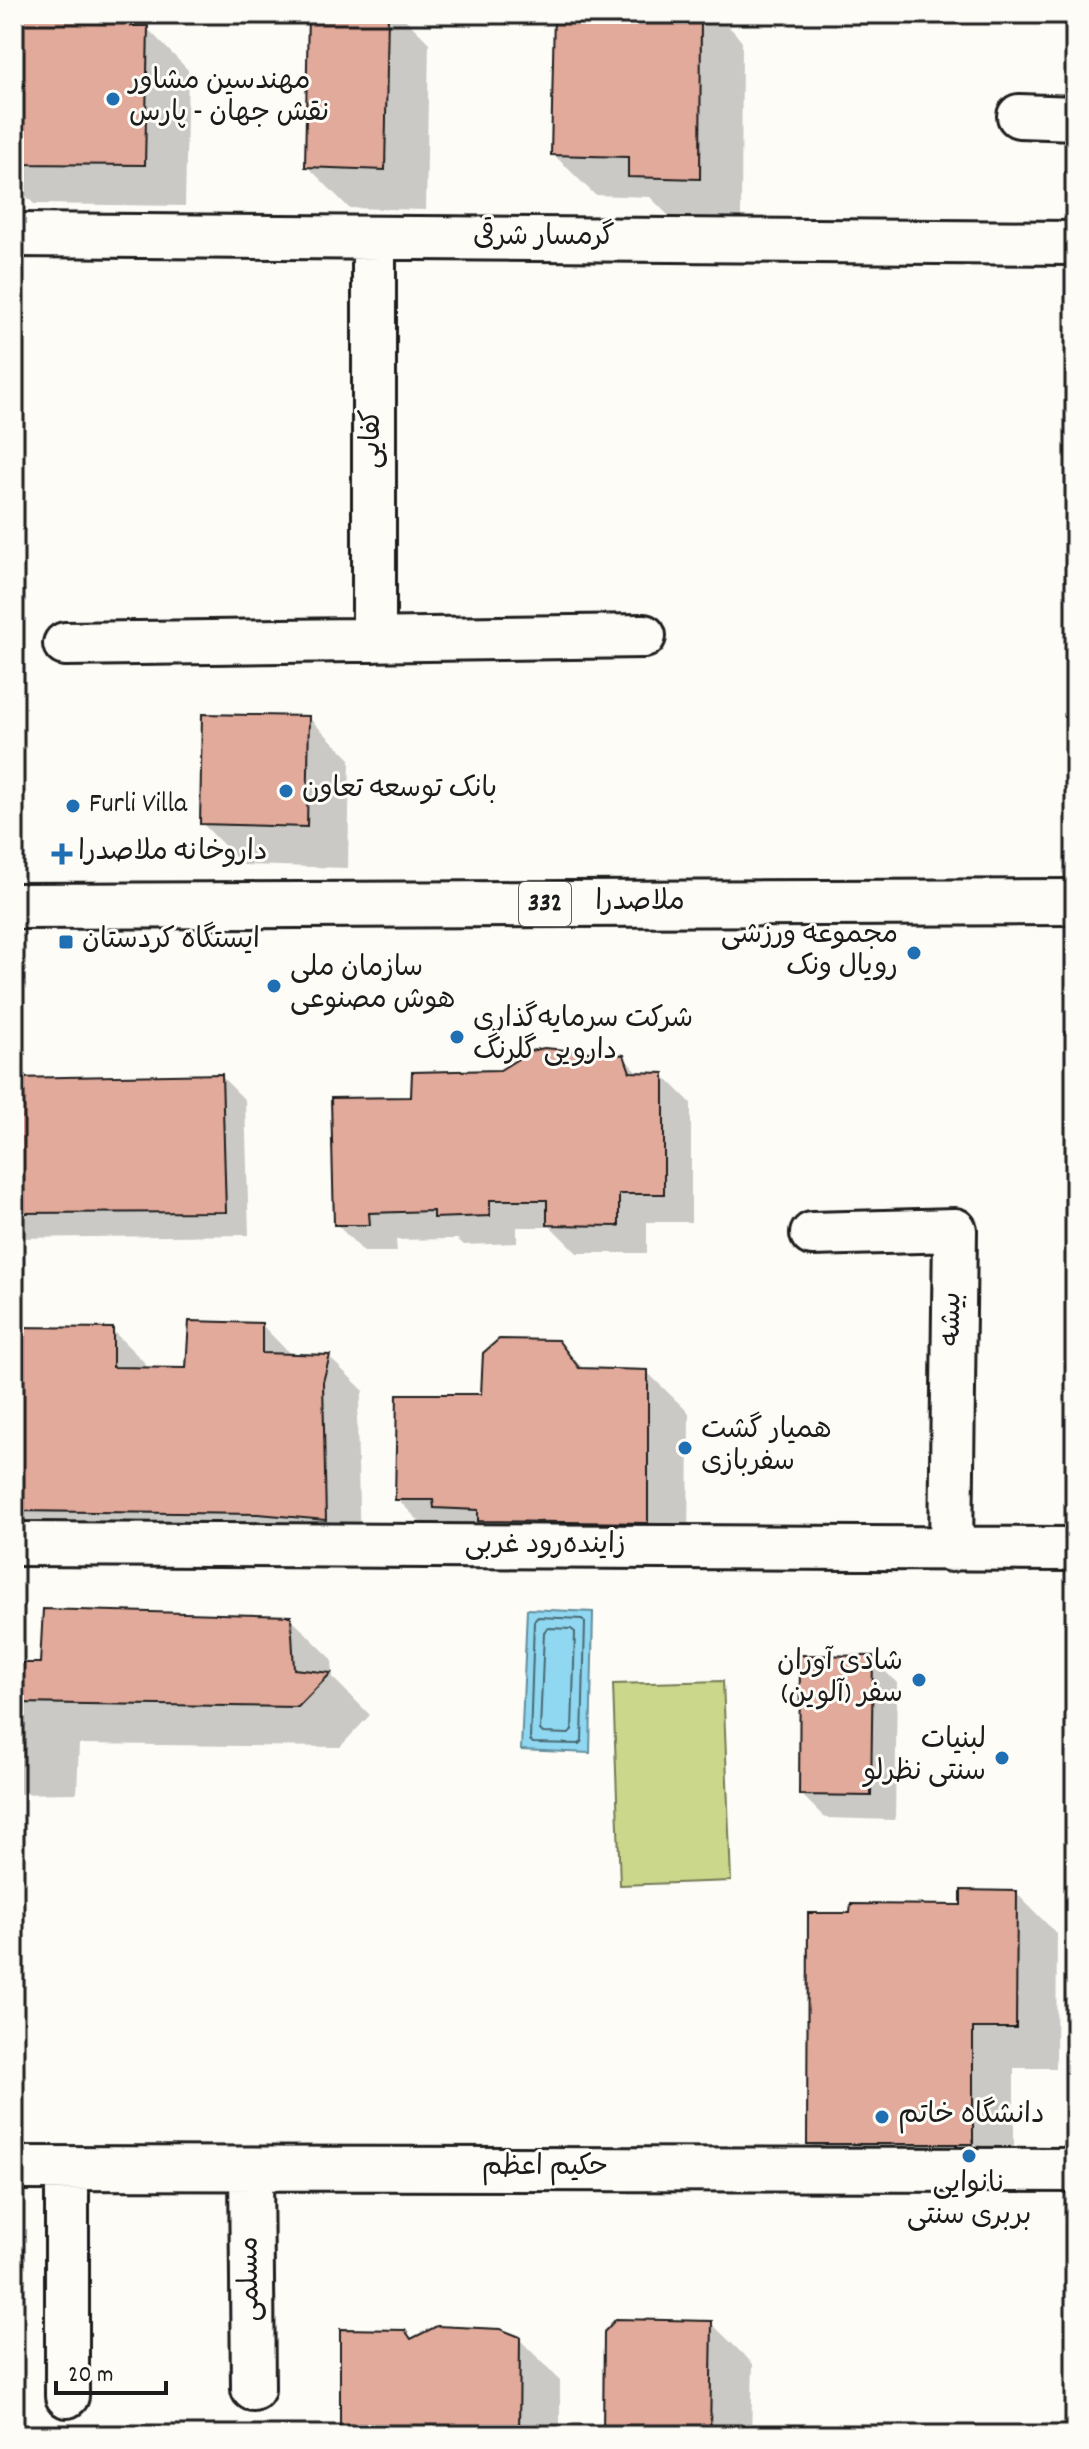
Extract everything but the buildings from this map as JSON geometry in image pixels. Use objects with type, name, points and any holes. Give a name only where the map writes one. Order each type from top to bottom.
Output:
[{"type":"main road","name":"ملاصدرا","points":[[14,906],[1075,902]]},
{"type":"street","points":[[1019,116],[1075,118]]},
{"type":"street","name":"گرمسار شرقی","points":[[14,235],[1075,243]]},
{"type":"street","name":"کفایی","points":[[374,238],[374,640]]},
{"type":"street","points":[[65,644],[644,636]]},
{"type":"street","name":"بیشه","points":[[812,1234],[955,1230],[951,1550]]},
{"type":"street","name":"زاینده‌رود غربی","points":[[14,1544],[1075,1549]]},
{"type":"street","name":"حکیم اعظم","points":[[14,2168],[1075,2170]]},
{"type":"street","points":[[67,2169],[67,2396]]},
{"type":"street","name":"مسلمی","points":[[251,2169],[253,2389]]},
{"type":"green space","points":[[723,1681],[731,1881],[620,1885],[613,1684]]},
{"type":"water","points":[[527,1609],[593,1612],[590,1753],[521,1750]]},
{"type":"place","name":"مهندسین مشاور نقش جهان - پارس","points":[[113,99]]},
{"type":"place","name":"بانک توسعه تعاون","points":[[286,791]]},
{"type":"place","name":"Furli Villa","points":[[73,806]]},
{"type":"place","name":"داروخانه ملاصدرا","points":[[62,854]]},
{"type":"place","name":"ایستگاه کردستان","points":[[66,942]]},
{"type":"place","name":"مجموعه ورزشی رویال ونک","points":[[914,953]]},
{"type":"place","name":"سازمان ملی هوش مصنوعی","points":[[274,986]]},
{"type":"place","name":"شرکت سرمایه‌گذاری دارویی گلرنگ","points":[[457,1037]]},
{"type":"place","name":"همیار گشت سفربازی","points":[[685,1448]]},
{"type":"place","name":"شادی آوران سفر (آلوین)","points":[[919,1680]]},
{"type":"place","name":"لبنیات سنتی نظرلو","points":[[1002,1758]]},
{"type":"place","name":"دانشگاه خاتم","points":[[882,2117]]},
{"type":"place","name":"نانوایی بربری سنتی","points":[[969,2156]]}]
